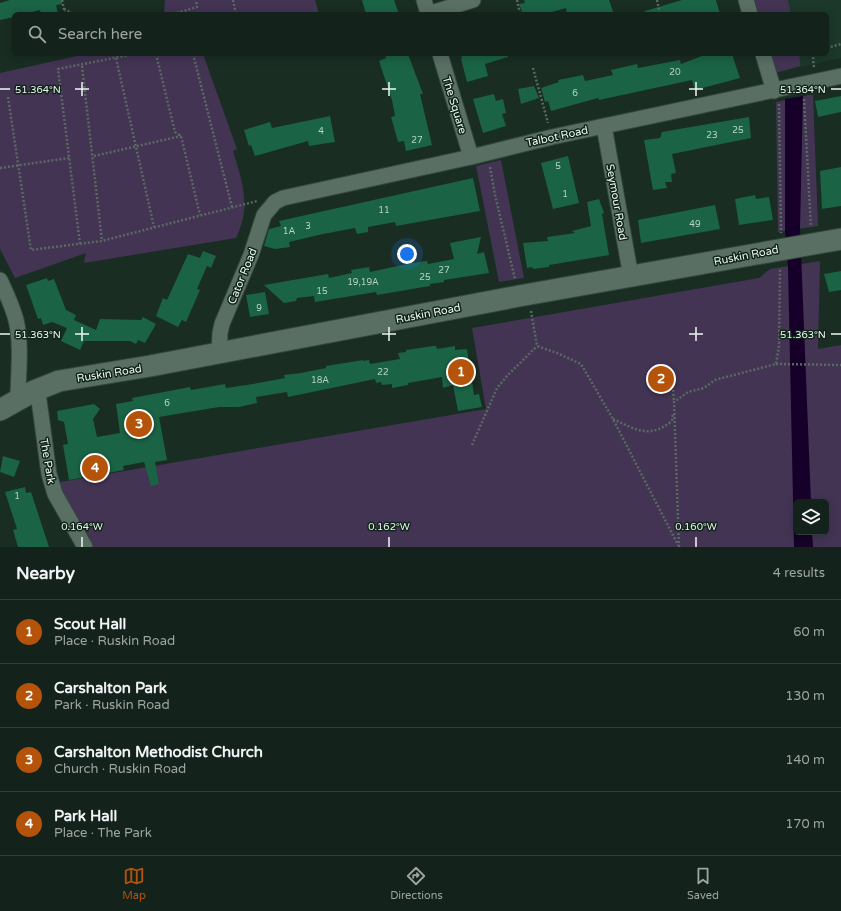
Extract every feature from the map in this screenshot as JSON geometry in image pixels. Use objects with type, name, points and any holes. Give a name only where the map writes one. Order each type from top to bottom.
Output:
[{"type":"main road","name":"Ruskin Road","points":[[0,410],[59,381],[120,372],[524,295],[841,239]]},
{"type":"street","points":[[424,0],[427,12]]},
{"type":"street","points":[[434,12],[473,0]]},
{"type":"street","points":[[746,0],[749,12]]},
{"type":"street","name":"The Square","points":[[441,56],[471,157]]},
{"type":"street","points":[[764,56],[774,91]]},
{"type":"street","name":"Talbot Road","points":[[272,205],[283,198],[471,157],[552,137],[841,76]]},
{"type":"street","name":"Seymour Road","points":[[604,126],[631,277]]},
{"type":"street","name":"Cator Road","points":[[219,353],[222,324],[251,255],[264,214],[272,205]]},
{"type":"street","name":"The Park","points":[[0,280],[9,299],[16,320],[26,396],[39,400],[49,474],[55,494],[85,547]]},
{"type":"path","points":[[62,0],[65,12]]},
{"type":"path","points":[[180,12],[197,7],[196,0]]},
{"type":"path","points":[[233,0],[236,12]]},
{"type":"path","points":[[517,0],[520,12]]},
{"type":"path","points":[[657,0],[660,12]]},
{"type":"path","points":[[64,9],[70,12]]},
{"type":"path","points":[[829,47],[841,44]]},
{"type":"path","points":[[80,244],[58,69],[82,66],[125,56]]},
{"type":"path","points":[[156,56],[175,132],[181,136],[200,215]]},
{"type":"path","points":[[194,56],[232,207]]},
{"type":"path","points":[[116,58],[154,227]]},
{"type":"path","points":[[82,66],[94,156],[102,241]]},
{"type":"path","points":[[533,68],[552,137]]},
{"type":"path","points":[[803,84],[812,244]]},
{"type":"path","points":[[774,91],[779,104],[779,346],[776,364]]},
{"type":"path","points":[[8,97],[31,250],[102,241],[259,201],[272,205]]},
{"type":"path","points":[[94,156],[136,148],[181,136]]},
{"type":"path","points":[[488,152],[495,195],[537,346]]},
{"type":"path","points":[[0,168],[69,158]]},
{"type":"path","points":[[537,346],[557,352],[581,364],[613,419],[679,547]]},
{"type":"path","points":[[472,445],[497,388],[537,346]]},
{"type":"path","points":[[613,419],[639,431],[652,432],[672,421],[674,402],[688,392],[704,388],[715,380],[776,364],[841,365]]},
{"type":"path","points":[[672,374],[679,547]]},
{"type":"shaded area","points":[[165,0],[315,0],[318,12],[164,12]]},
{"type":"shaded area","points":[[747,0],[788,0],[791,12],[750,12]]},
{"type":"shaded area","points":[[788,0],[841,0],[841,58],[802,67],[799,56],[829,56],[829,12],[791,12]]},
{"type":"shaded area","points":[[77,56],[204,56],[237,149],[233,151],[240,173],[244,194],[244,215],[236,238],[84,263],[86,253],[15,278],[0,249],[0,73]]},
{"type":"shaded area","points":[[766,56],[799,56],[801,66],[771,74]]},
{"type":"shaded area","points":[[813,94],[818,226],[778,232],[776,102]]},
{"type":"shaded area","points":[[803,96],[800,228],[811,499],[793,499],[793,500],[788,267],[785,231],[785,99]]},
{"type":"shaded area","points":[[501,160],[524,278],[499,282],[476,166]]},
{"type":"shaded area","points":[[820,261],[818,349],[841,345],[841,547],[88,547],[54,483],[486,409],[472,328],[759,278],[770,269]]},
{"type":"shaded area","points":[[794,535],[812,535],[813,547],[794,547]]},
{"type":"building","points":[[10,0],[62,0],[62,4],[56,5],[58,12],[40,12],[40,10],[32,12],[12,12],[12,17],[0,20],[0,3]]},
{"type":"building","points":[[362,0],[394,0],[398,12],[365,12]]},
{"type":"building","points":[[524,0],[609,0],[613,12],[567,12],[566,8],[552,12],[522,12],[519,4],[525,3]]},
{"type":"building","points":[[682,0],[716,0],[719,12],[645,12]]},
{"type":"building","points":[[386,56],[409,56],[423,94],[420,94],[432,145],[406,151],[404,141],[398,142],[391,117],[395,116],[392,100],[379,61],[386,58]]},
{"type":"building","points":[[461,56],[508,56],[485,64],[488,76],[467,82]]},
{"type":"building","points":[[702,56],[733,56],[740,78],[695,90],[692,80],[599,100],[598,98],[551,111],[548,101],[545,102],[541,88],[559,82],[558,80],[583,75],[585,81],[613,75],[611,70],[637,64],[638,68],[680,60],[681,64]]},
{"type":"building","points":[[534,86],[539,98],[521,104],[518,89]]},
{"type":"building","points":[[494,94],[496,101],[503,99],[506,113],[502,114],[506,126],[483,133],[473,99]]},
{"type":"building","points":[[841,96],[841,112],[818,117],[815,101]]},
{"type":"building","points":[[330,116],[335,142],[309,146],[308,141],[255,156],[251,145],[249,146],[244,130],[270,122],[272,128]]},
{"type":"building","points":[[749,117],[751,138],[672,154],[676,173],[671,174],[672,182],[665,182],[667,188],[653,190],[644,140],[660,138],[662,132]]},
{"type":"building","points":[[568,156],[579,203],[553,209],[541,163]]},
{"type":"building","points":[[841,167],[841,206],[822,209],[820,171]]},
{"type":"building","points":[[473,178],[480,211],[396,226],[395,222],[368,227],[368,232],[357,234],[355,228],[323,234],[289,242],[290,247],[275,249],[264,246],[269,229],[281,226],[279,221]]},
{"type":"building","points":[[755,195],[756,199],[769,197],[773,220],[739,225],[735,199]]},
{"type":"building","points":[[599,199],[604,213],[602,214],[609,255],[549,265],[549,267],[533,269],[532,267],[527,268],[523,243],[548,241],[547,237],[575,233],[572,231],[591,226],[587,202]]},
{"type":"building","points":[[715,205],[720,229],[641,243],[638,220]]},
{"type":"building","points":[[481,237],[477,254],[484,252],[489,273],[444,280],[444,282],[430,284],[430,286],[377,295],[376,292],[315,302],[314,296],[297,298],[296,301],[284,303],[264,285],[328,274],[329,278],[352,273],[351,270],[369,267],[370,272],[412,263],[427,261],[428,264],[454,259],[450,243]]},
{"type":"building","points":[[203,251],[216,256],[211,268],[207,266],[197,289],[200,290],[186,322],[182,320],[178,327],[156,316],[163,298],[167,300],[188,254],[200,258]]},
{"type":"building","points":[[841,271],[841,290],[829,292],[824,274]]},
{"type":"building","points":[[47,278],[48,281],[54,279],[66,310],[76,315],[74,320],[96,330],[100,319],[141,320],[143,317],[156,324],[145,343],[138,340],[136,344],[130,341],[84,341],[80,350],[61,341],[67,328],[52,322],[43,325],[41,318],[38,319],[26,285]]},
{"type":"building","points":[[265,292],[269,314],[250,317],[246,295]]},
{"type":"building","points":[[436,346],[437,349],[455,346],[455,350],[467,349],[474,395],[479,394],[482,407],[458,411],[453,385],[443,388],[442,377],[408,383],[408,385],[392,388],[392,384],[382,385],[381,382],[376,383],[375,379],[288,397],[287,392],[256,397],[257,403],[239,407],[219,407],[159,417],[167,460],[155,462],[159,484],[151,486],[144,462],[123,466],[124,470],[69,480],[63,445],[68,444],[64,422],[58,420],[57,411],[94,404],[100,409],[93,419],[97,437],[120,433],[116,404],[133,401],[132,398],[190,387],[191,390],[225,384],[226,388],[253,384],[285,378],[284,375],[301,373],[326,368],[326,366],[363,360],[369,360],[370,364],[400,359],[398,353],[406,352],[406,350]]},
{"type":"building","points":[[3,456],[20,461],[14,477],[0,472]]},
{"type":"building","points":[[25,487],[26,493],[31,492],[49,547],[18,547],[13,530],[17,529],[5,492]]},
{"type":"place","name":"Scout Hall","points":[[461,372]]},
{"type":"place","name":"Carshalton Park","points":[[661,379]]},
{"type":"place","name":"Carshalton Methodist Church","points":[[139,424]]},
{"type":"place","name":"Park Hall","points":[[95,468]]}]
